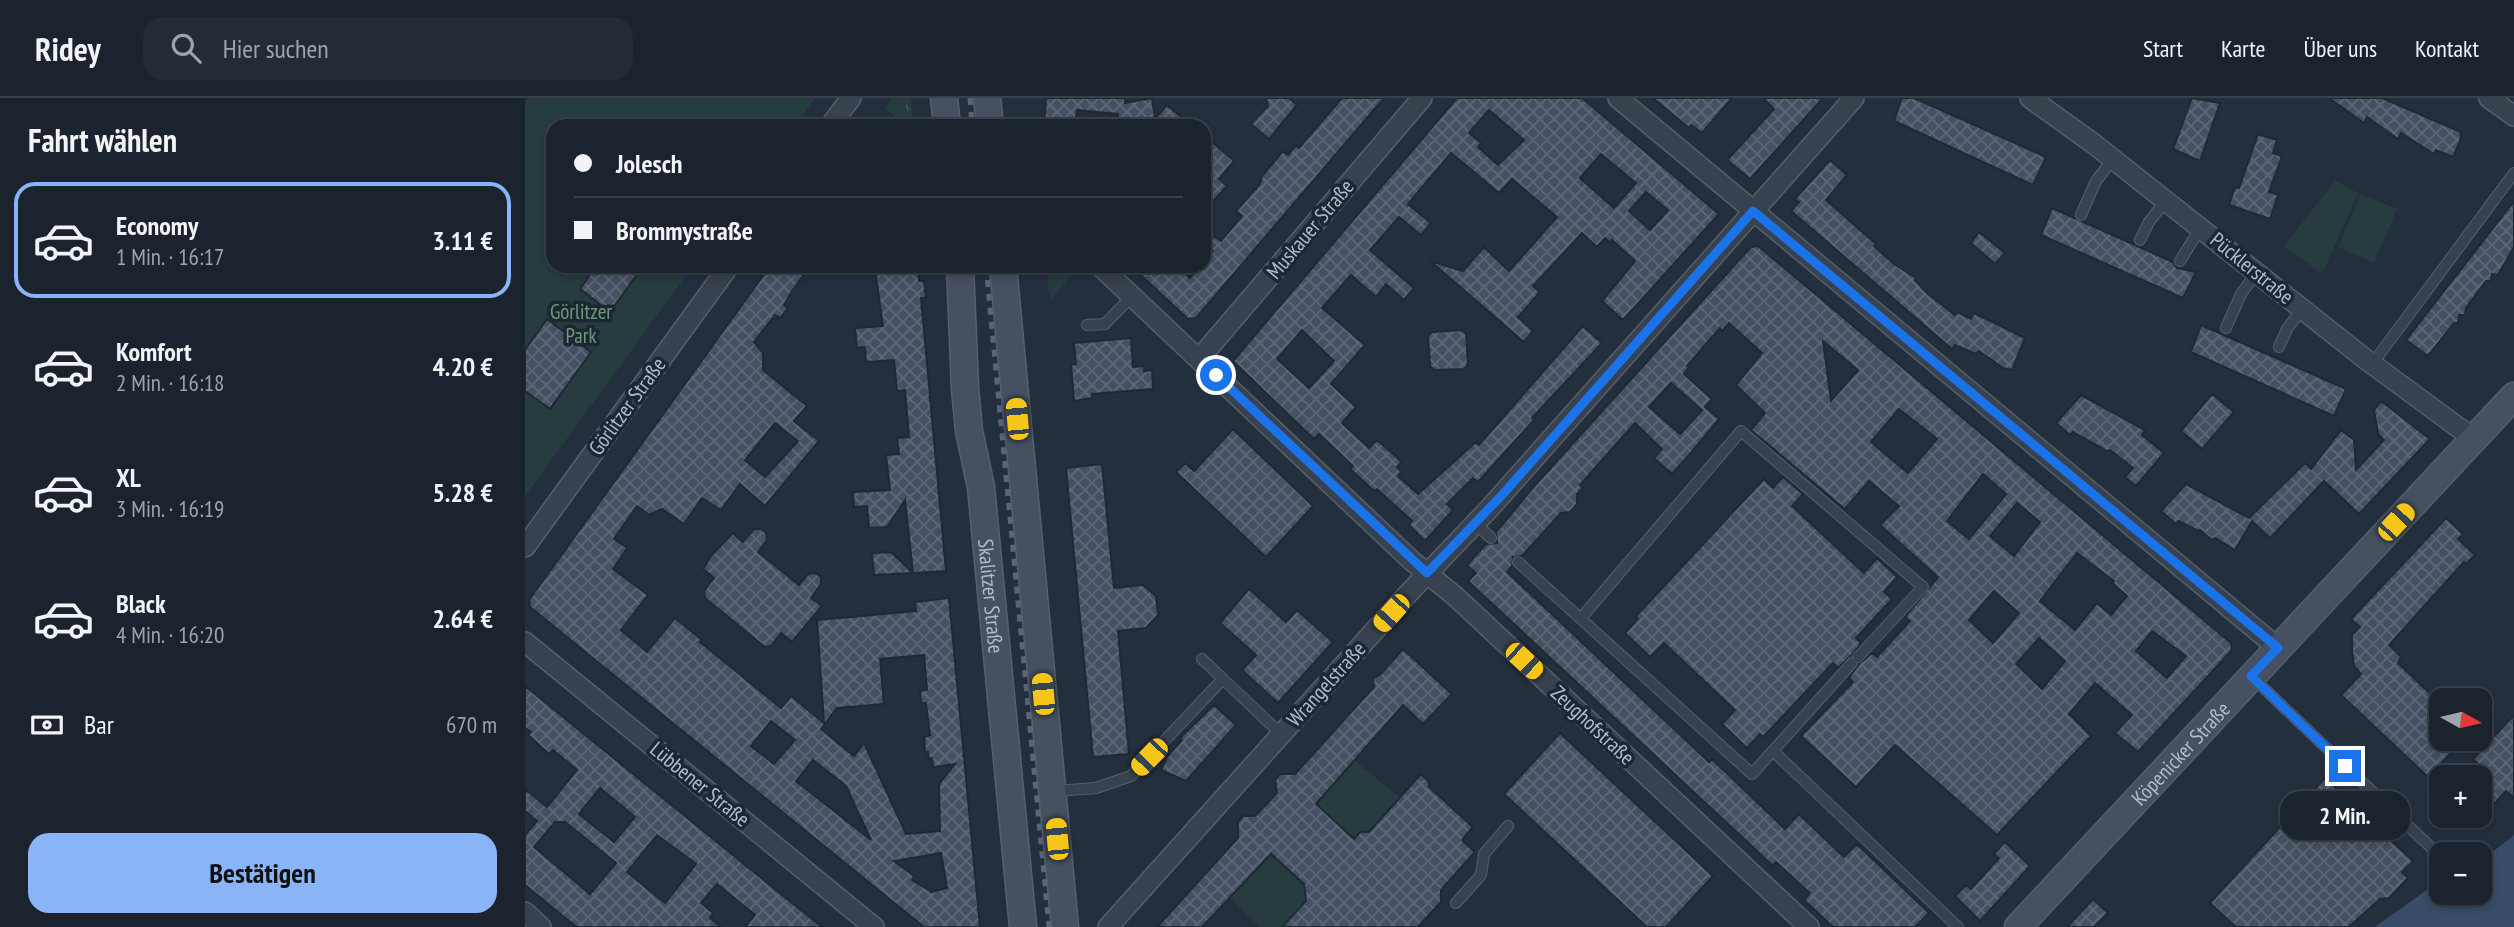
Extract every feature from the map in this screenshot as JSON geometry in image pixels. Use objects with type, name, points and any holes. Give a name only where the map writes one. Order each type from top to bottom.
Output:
[{"type":"main road","points":[[944,98],[946,119]]},
{"type":"main road","points":[[987,98],[989,119]]},
{"type":"main road","name":"Skalitzer Straße","points":[[960,273],[969,431],[981,487],[1023,927]]},
{"type":"main road","name":"Skalitzer Straße","points":[[1004,273],[1065,927]]},
{"type":"main road","name":"Köpenicker Straße","points":[[2018,927],[2514,396]]},
{"type":"street","points":[[835,119],[851,98]]},
{"type":"street","name":"Muskauer Straße","points":[[1199,359],[1422,98]]},
{"type":"street","points":[[1618,98],[2278,648]]},
{"type":"street","name":"Wrangelstraße","points":[[1108,927],[1427,573],[1476,524],[1854,98]]},
{"type":"street","name":"Pücklerstraße","points":[[2030,98],[2113,159],[2302,309],[2473,439]]},
{"type":"street","points":[[2489,98],[2514,116]]},
{"type":"street","name":"Görlitzer Straße","points":[[525,547],[724,273]]},
{"type":"street","name":"Zeughofstraße","points":[[1107,273],[1809,927]]},
{"type":"street","name":"Lübbener Straße","points":[[525,642],[874,927]]},
{"type":"street","points":[[525,912],[541,927]]},
{"type":"lane","points":[[2081,215],[2096,181],[2113,159]]},
{"type":"lane","points":[[2373,363],[2514,173]]},
{"type":"lane","points":[[2140,240],[2148,222],[2166,200]]},
{"type":"lane","points":[[2180,261],[2201,227]]},
{"type":"lane","points":[[2226,328],[2241,293],[2257,272]]},
{"type":"lane","points":[[1087,326],[1105,324],[1132,296]]},
{"type":"lane","points":[[2279,346],[2287,329],[2302,309]]},
{"type":"lane","points":[[1518,562],[1752,774],[1923,587],[1741,431],[1581,618]]},
{"type":"lane","points":[[1476,524],[1491,537]]},
{"type":"lane","points":[[1202,659],[1281,734]]},
{"type":"lane","points":[[2251,676],[2429,846]]},
{"type":"lane","points":[[1053,792],[1096,788],[1131,776],[1223,679]]},
{"type":"lane","points":[[1773,751],[1958,927]]},
{"type":"lane","points":[[1456,903],[1481,874],[1484,854],[1508,826]]},
{"type":"green space","name":"Görlitzer Park","points":[[532,98],[815,98],[800,119],[546,119],[546,273],[688,273],[525,496],[525,101]]},
{"type":"green space","points":[[892,98],[910,98],[912,119],[898,119],[886,109]]},
{"type":"green space","points":[[2335,181],[2358,193],[2322,274],[2284,246]]},
{"type":"green space","points":[[2361,194],[2397,209],[2374,263],[2338,247]]},
{"type":"green space","points":[[1047,273],[1070,273],[1072,275],[1050,300]]},
{"type":"green space","points":[[1354,760],[1400,798],[1367,835],[1360,832],[1354,839],[1316,804]]},
{"type":"green space","points":[[1271,854],[1308,889],[1305,893],[1307,899],[1282,927],[1260,927],[1229,897]]},
{"type":"water","points":[[2514,835],[2514,927],[2375,927],[2429,888],[2429,905],[2492,905],[2492,852]]},
{"type":"building","points":[[1046,98],[1125,98],[1125,103],[1152,98],[1155,119],[1118,119],[1118,114],[1077,110],[1076,119],[1044,119]]},
{"type":"building","points":[[1266,98],[1289,98],[1297,105],[1269,139],[1251,124],[1268,106]]},
{"type":"building","points":[[1342,98],[1384,98],[1196,318],[1188,319],[1139,273],[1185,273],[1190,278],[1194,273],[1211,273],[1211,239],[1214,236],[1221,241],[1242,216],[1236,211],[1260,184],[1262,176],[1283,151],[1288,155],[1296,145],[1299,148]]},
{"type":"building","points":[[1457,98],[1582,98],[1719,214],[1623,320],[1602,301],[1635,261],[1612,240],[1610,243],[1605,238],[1597,247],[1582,233],[1533,286],[1540,292],[1518,317],[1533,331],[1524,342],[1430,261],[1463,271],[1484,247],[1509,271],[1557,217],[1512,179],[1499,193],[1451,153],[1408,204],[1431,223],[1421,235],[1399,217],[1370,250],[1414,288],[1404,300],[1386,284],[1376,297],[1351,275],[1322,308],[1365,345],[1331,384],[1356,407],[1342,423],[1369,448],[1377,440],[1402,462],[1397,467],[1401,472],[1398,476],[1418,494],[1476,442],[1479,445],[1583,326],[1602,343],[1532,418],[1534,420],[1478,482],[1473,478],[1447,504],[1453,510],[1425,541],[1409,525],[1412,521],[1350,469],[1353,466],[1319,434],[1314,439],[1233,361]],"holes":[[[1489,110],[1524,140],[1498,165],[1478,147],[1481,143],[1469,133]],[[1601,154],[1636,183],[1614,208],[1580,178]],[[1646,192],[1668,210],[1650,230],[1629,211]],[[1302,330],[1334,361],[1309,388],[1277,359]]]},
{"type":"building","points":[[1653,98],[1732,98],[1702,133],[1691,125],[1689,128]]},
{"type":"building","points":[[1763,98],[1823,98],[1750,179],[1727,160],[1774,109]]},
{"type":"building","points":[[1902,98],[1914,98],[2046,157],[2033,185],[1894,121]]},
{"type":"building","points":[[2192,98],[2220,103],[2200,161],[2173,149]]},
{"type":"building","points":[[2329,98],[2382,98],[2461,132],[2460,141],[2453,157],[2436,150],[2434,154],[2401,133],[2398,139],[2367,117],[2364,123]]},
{"type":"building","points":[[1167,105],[1184,119],[1155,119]]},
{"type":"building","points":[[2258,134],[2277,140],[2273,153],[2282,156],[2269,192],[2278,195],[2270,219],[2229,205],[2235,187],[2239,188]]},
{"type":"building","points":[[1211,141],[1234,161],[1219,179],[1227,186],[1211,203]]},
{"type":"building","points":[[1830,160],[1847,175],[1826,200],[1876,244],[1874,246],[1894,264],[1916,278],[1928,294],[1955,315],[1957,312],[1971,319],[1974,313],[2025,338],[2012,370],[2003,368],[1979,351],[1976,354],[1955,345],[1952,349],[1791,211],[1799,202],[1795,199]]},
{"type":"building","points":[[2514,201],[2514,247],[2498,275],[2492,274],[2491,281],[2486,281],[2466,308],[2465,315],[2459,315],[2458,323],[2454,323],[2428,356],[2406,340]]},
{"type":"building","points":[[2052,208],[2173,262],[2177,268],[2196,272],[2183,298],[2041,235]]},
{"type":"building","points":[[1979,232],[2005,253],[1995,264],[1971,243]]},
{"type":"building","points":[[1758,246],[2231,643],[2232,650],[2138,752],[2115,733],[2132,715],[2095,683],[2069,714],[2091,736],[1997,835],[1895,745],[1856,787],[1801,736],[1853,682],[1849,678],[1859,664],[1872,653],[1877,657],[1910,621],[1905,617],[1938,577],[1880,525],[1899,506],[1869,481],[1845,509],[1751,430],[1765,413],[1736,385],[1762,353],[1729,323],[1722,331],[1720,328],[1687,366],[1689,367],[1684,374],[1712,399],[1705,407],[1719,419],[1690,454],[1672,474],[1654,458],[1662,449],[1635,423],[1580,485],[1583,488],[1577,494],[1577,504],[1570,512],[1561,513],[1522,556],[1513,557],[1512,566],[1507,572],[1709,762],[1712,759],[1785,829],[1799,814],[1844,857],[1857,844],[1929,913],[1915,927],[1833,927],[1804,900],[1810,893],[1776,862],[1773,866],[1468,581],[1476,573],[1467,565],[1486,544],[1497,543],[1496,532],[1537,483],[1751,247]],"holes":[[[1823,341],[1858,370],[1831,401]],[[1671,383],[1702,410],[1680,434],[1649,407]],[[1899,409],[1937,439],[1908,473],[1871,442]],[[1983,474],[2006,494],[1969,539],[1947,521]],[[2017,503],[2040,522],[2014,556],[1990,536]],[[2077,553],[2114,581],[2112,583],[2127,596],[2111,615],[2097,603],[2075,630],[2040,601]],[[1994,591],[2019,613],[1993,643],[1969,620]],[[2152,631],[2186,656],[2167,678],[2136,651]],[[2039,638],[2065,661],[2042,689],[2016,664]]]},
{"type":"building","points":[[591,273],[638,273],[610,312],[580,289]]},
{"type":"building","points":[[765,273],[805,273],[784,305],[788,308],[780,318],[775,315],[754,342],[763,353],[763,370],[807,406],[794,421],[819,441],[765,506],[740,484],[721,510],[702,498],[684,524],[662,509],[649,515],[637,506],[614,539],[627,548],[613,569],[648,595],[621,630],[647,652],[675,618],[702,640],[700,642],[781,708],[791,696],[824,723],[817,620],[916,611],[915,602],[949,598],[980,927],[924,927],[530,607],[529,600]],"holes":[[[775,423],[798,441],[765,477],[745,460]],[[924,655],[927,690],[920,691],[921,703],[926,703],[930,735],[924,737],[925,752],[928,752],[929,759],[932,758],[933,767],[955,764],[939,784],[940,831],[906,834],[864,743],[854,756],[821,729],[837,708],[884,704],[880,659]],[[771,721],[795,740],[774,764],[751,746]],[[813,760],[846,786],[871,840],[796,781]],[[941,853],[947,888],[932,892],[912,880],[914,876],[894,861]]]},
{"type":"building","points":[[876,273],[918,273],[919,281],[924,281],[926,298],[921,298],[946,571],[913,573],[905,500],[887,527],[869,528],[867,506],[854,507],[853,492],[890,490],[886,455],[899,454],[897,438],[909,437],[905,390],[897,391],[894,360],[866,362],[865,347],[857,348],[855,328],[883,326]]},
{"type":"building","points":[[547,319],[591,352],[550,409],[525,391],[525,350]]},
{"type":"building","points":[[2201,325],[2346,389],[2334,416],[2191,352]]},
{"type":"building","points":[[1462,330],[1466,334],[1468,364],[1464,369],[1434,370],[1430,366],[1428,336],[1432,332]]},
{"type":"building","points":[[1131,338],[1133,367],[1144,366],[1144,371],[1152,370],[1153,389],[1092,394],[1092,398],[1074,401],[1071,365],[1076,364],[1074,343]]},
{"type":"building","points":[[2212,394],[2234,412],[2202,449],[2181,431]]},
{"type":"building","points":[[2081,395],[2145,430],[2142,435],[2164,453],[2136,486],[2125,477],[2133,468],[2110,450],[2107,451],[2073,432],[2070,435],[2056,423]]},
{"type":"building","points":[[2381,401],[2430,439],[2359,514],[2324,481],[2270,538],[2252,521],[2235,550],[2215,538],[2212,540],[2200,530],[2179,521],[2176,524],[2161,511],[2186,484],[2249,518],[2305,463],[2311,469],[2341,430],[2354,440],[2356,470],[2384,440],[2378,434],[2374,410]]},
{"type":"building","points":[[1233,429],[1313,506],[1266,557],[1176,472],[1185,463],[1194,471]]},
{"type":"building","points":[[1102,464],[1114,588],[1143,585],[1156,596],[1158,615],[1146,628],[1118,631],[1129,754],[1093,757],[1066,468]]},
{"type":"building","points":[[1783,477],[1803,494],[1792,506],[1864,573],[1877,558],[1897,577],[1884,592],[1892,599],[1856,638],[1861,643],[1851,656],[1838,668],[1833,663],[1763,737],[1760,734],[1747,748],[1722,724],[1735,710],[1664,643],[1650,657],[1625,633],[1638,619],[1636,616],[1764,479],[1773,488]]},
{"type":"building","points":[[2446,518],[2463,534],[2458,539],[2475,555],[2466,564],[2464,562],[2389,645],[2401,657],[2398,663],[2429,693],[2429,751],[2453,751],[2440,765],[2429,765],[2428,777],[2341,695],[2361,674],[2354,666],[2352,651],[2352,635],[2360,627],[2351,619]]},
{"type":"building","points":[[754,529],[761,529],[766,533],[767,540],[758,552],[799,585],[808,574],[815,573],[821,577],[821,584],[811,598],[822,606],[792,642],[781,633],[771,646],[765,647],[705,598],[704,591],[714,578],[703,569],[711,556],[733,533],[743,542]]},
{"type":"building","points":[[891,552],[913,573],[874,575],[872,553]]},
{"type":"building","points":[[1249,589],[1286,622],[1297,610],[1333,642],[1278,703],[1242,670],[1256,655],[1220,623]]},
{"type":"building","points":[[1403,649],[1452,694],[1423,724],[1403,705],[1316,804],[1354,839],[1360,832],[1369,832],[1421,774],[1429,782],[1429,787],[1473,827],[1462,840],[1475,852],[1441,890],[1441,902],[1418,927],[1282,927],[1306,901],[1304,884],[1271,854],[1202,927],[1157,927],[1238,838],[1238,822],[1243,816],[1255,816],[1277,793],[1275,780],[1280,774],[1295,774],[1374,687],[1373,678],[1380,675]]},
{"type":"building","points":[[525,686],[822,927],[745,927],[755,915],[717,884],[701,903],[713,913],[710,918],[721,927],[577,927],[525,885],[525,835],[537,821],[525,811],[525,789],[547,807],[577,770],[553,750],[549,754],[528,735],[531,732],[525,728]],"holes":[[[600,788],[635,817],[614,842],[579,814]],[[555,822],[565,822],[616,863],[590,894],[534,847]],[[657,835],[696,864],[665,903],[627,872]]]},
{"type":"building","points":[[1214,705],[1236,725],[1186,781],[1161,770],[1167,757],[1182,740],[1180,738]]},
{"type":"building","points":[[2514,715],[2514,798],[2506,791],[2494,804],[2492,765],[2479,765],[2473,759],[2480,751],[2492,751],[2492,739]]},
{"type":"building","points":[[1560,733],[1713,876],[1666,927],[1647,927],[1504,794]]},
{"type":"building","points":[[2325,778],[2413,861],[2402,872],[2408,878],[2389,898],[2380,899],[2349,927],[2236,927],[2210,903]]},
{"type":"building","points":[[2005,842],[2030,866],[1980,921],[1955,896],[1966,885],[1971,889],[1999,858],[1994,854]]},
{"type":"building","points":[[2093,899],[2108,913],[2094,927],[2067,927]]},
{"type":"railway","points":[[970,98],[972,119]]},
{"type":"railway","points":[[987,273],[1049,927]]},
{"type":"route","points":[[1216,375],[1427,573],[1451,552],[1557,429],[1753,211],[2278,648],[2251,676],[2345,766]]}]
